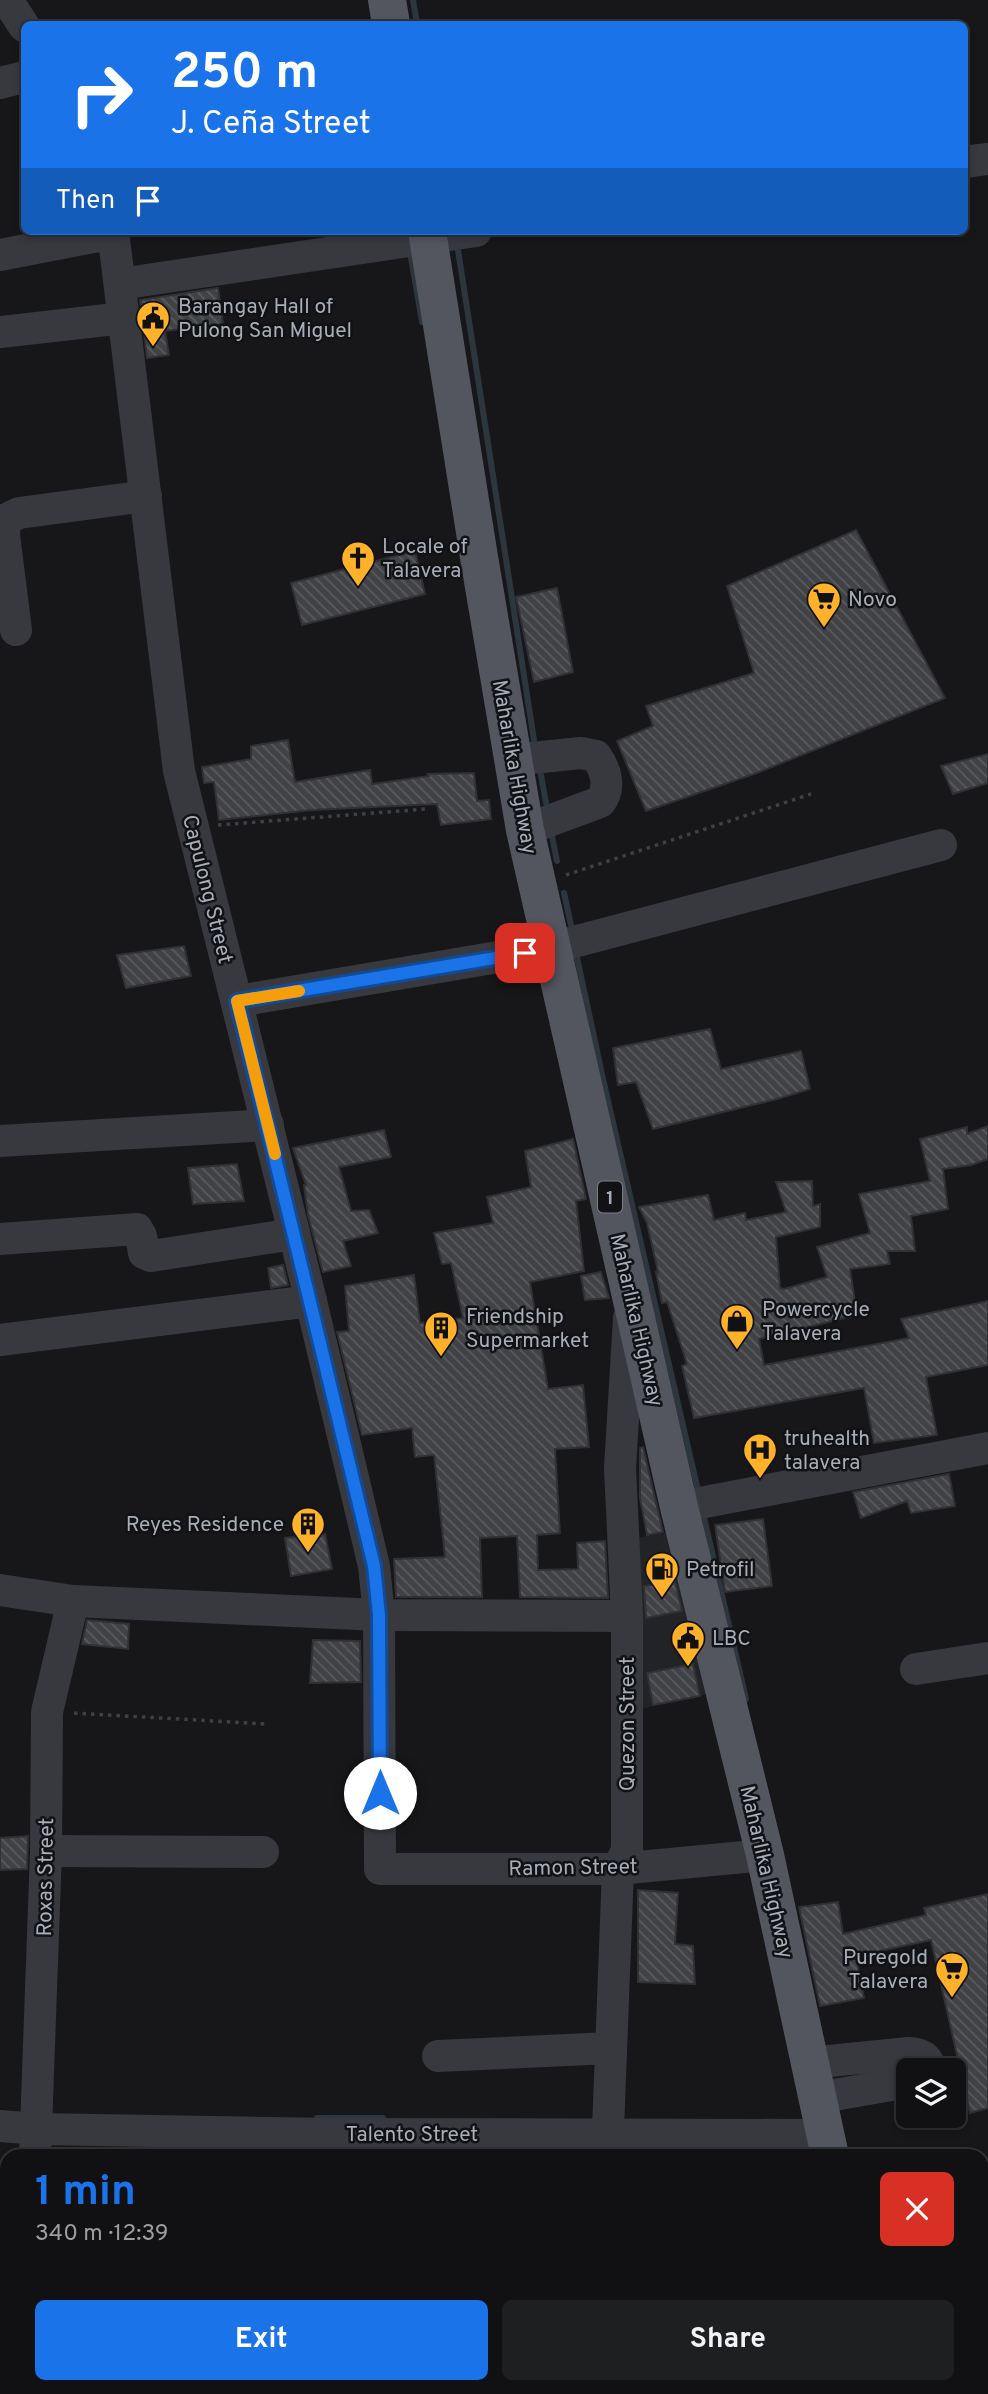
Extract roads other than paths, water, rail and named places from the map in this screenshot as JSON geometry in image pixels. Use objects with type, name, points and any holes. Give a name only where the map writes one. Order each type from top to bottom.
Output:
[{"type":"main road","points":[[387,0],[390,21]]},
{"type":"main road","name":"Maharlika Highway","points":[[428,235],[525,830],[679,1507],[765,1855],[827,2146]]},
{"type":"street","points":[[7,0],[21,21]]},
{"type":"street","points":[[0,83],[21,79]]},
{"type":"street","points":[[968,162],[988,159]]},
{"type":"street","points":[[0,255],[98,235]]},
{"type":"street","name":"Capulong Street","points":[[113,235],[179,771],[268,1125],[374,1566],[379,1615],[380,1870]]},
{"type":"street","points":[[120,284],[422,235]]},
{"type":"street","points":[[0,332],[124,318]]},
{"type":"street","points":[[16,630],[4,535],[5,520],[19,513],[146,496]]},
{"type":"street","points":[[512,760],[581,753],[596,756],[602,765],[607,785],[606,794],[600,802],[525,830]]},
{"type":"street","points":[[237,1001],[551,948],[941,845]]},
{"type":"street","points":[[0,1141],[268,1125]]},
{"type":"street","points":[[0,1239],[137,1229],[144,1253],[151,1256],[294,1234]]},
{"type":"street","name":"Quezon Street","points":[[608,2145],[618,1868],[627,1850],[627,1616],[620,1468],[631,1289]]},
{"type":"street","points":[[0,1340],[311,1301]]},
{"type":"street","points":[[679,1507],[988,1448]]},
{"type":"street","points":[[0,1590],[73,1601],[379,1615],[627,1616]]},
{"type":"street","name":"Roxas Street","points":[[36,2142],[46,1851],[47,1712],[73,1601]]},
{"type":"street","points":[[916,1669],[988,1658]]},
{"type":"street","points":[[46,1851],[262,1852]]},
{"type":"street","name":"Ramon Street","points":[[380,1870],[618,1868],[765,1855]]},
{"type":"street","points":[[438,2056],[610,2048]]},
{"type":"street","points":[[813,2080],[909,2053],[922,2054],[926,2058]]},
{"type":"street","points":[[813,2080],[896,2082]]},
{"type":"street","name":"Talento Street","points":[[0,2126],[36,2142],[827,2146]]},
{"type":"waterway","points":[[413,0],[416,21]]},
{"type":"waterway","points":[[458,250],[534,740]]},
{"type":"waterway","points":[[411,258],[422,322]]},
{"type":"waterway","points":[[541,775],[546,803]]},
{"type":"waterway","points":[[552,836],[557,861]]},
{"type":"waterway","points":[[564,893],[571,925]]},
{"type":"waterway","points":[[576,953],[697,1486]]},
{"type":"waterway","points":[[703,1513],[746,1699]]},
{"type":"waterway","points":[[317,2118],[383,2118]]},
{"type":"place","name":"Barangay Hall of Pulong San Miguel","points":[[153,348]]},
{"type":"place","name":"Locale of Talavera","points":[[358,588]]},
{"type":"place","name":"Novo","points":[[824,629]]},
{"type":"place","name":"Powercycle Talavera","points":[[737,1351]]},
{"type":"place","name":"Friendship Supermarket","points":[[441,1358]]},
{"type":"place","name":"truhealth talavera","points":[[760,1480]]},
{"type":"place","name":"Reyes Residence","points":[[308,1554]]},
{"type":"place","name":"Petrofil","points":[[662,1599]]},
{"type":"place","name":"LBC","points":[[688,1668]]},
{"type":"place","name":"Puregold Talavera","points":[[952,1999]]}]
